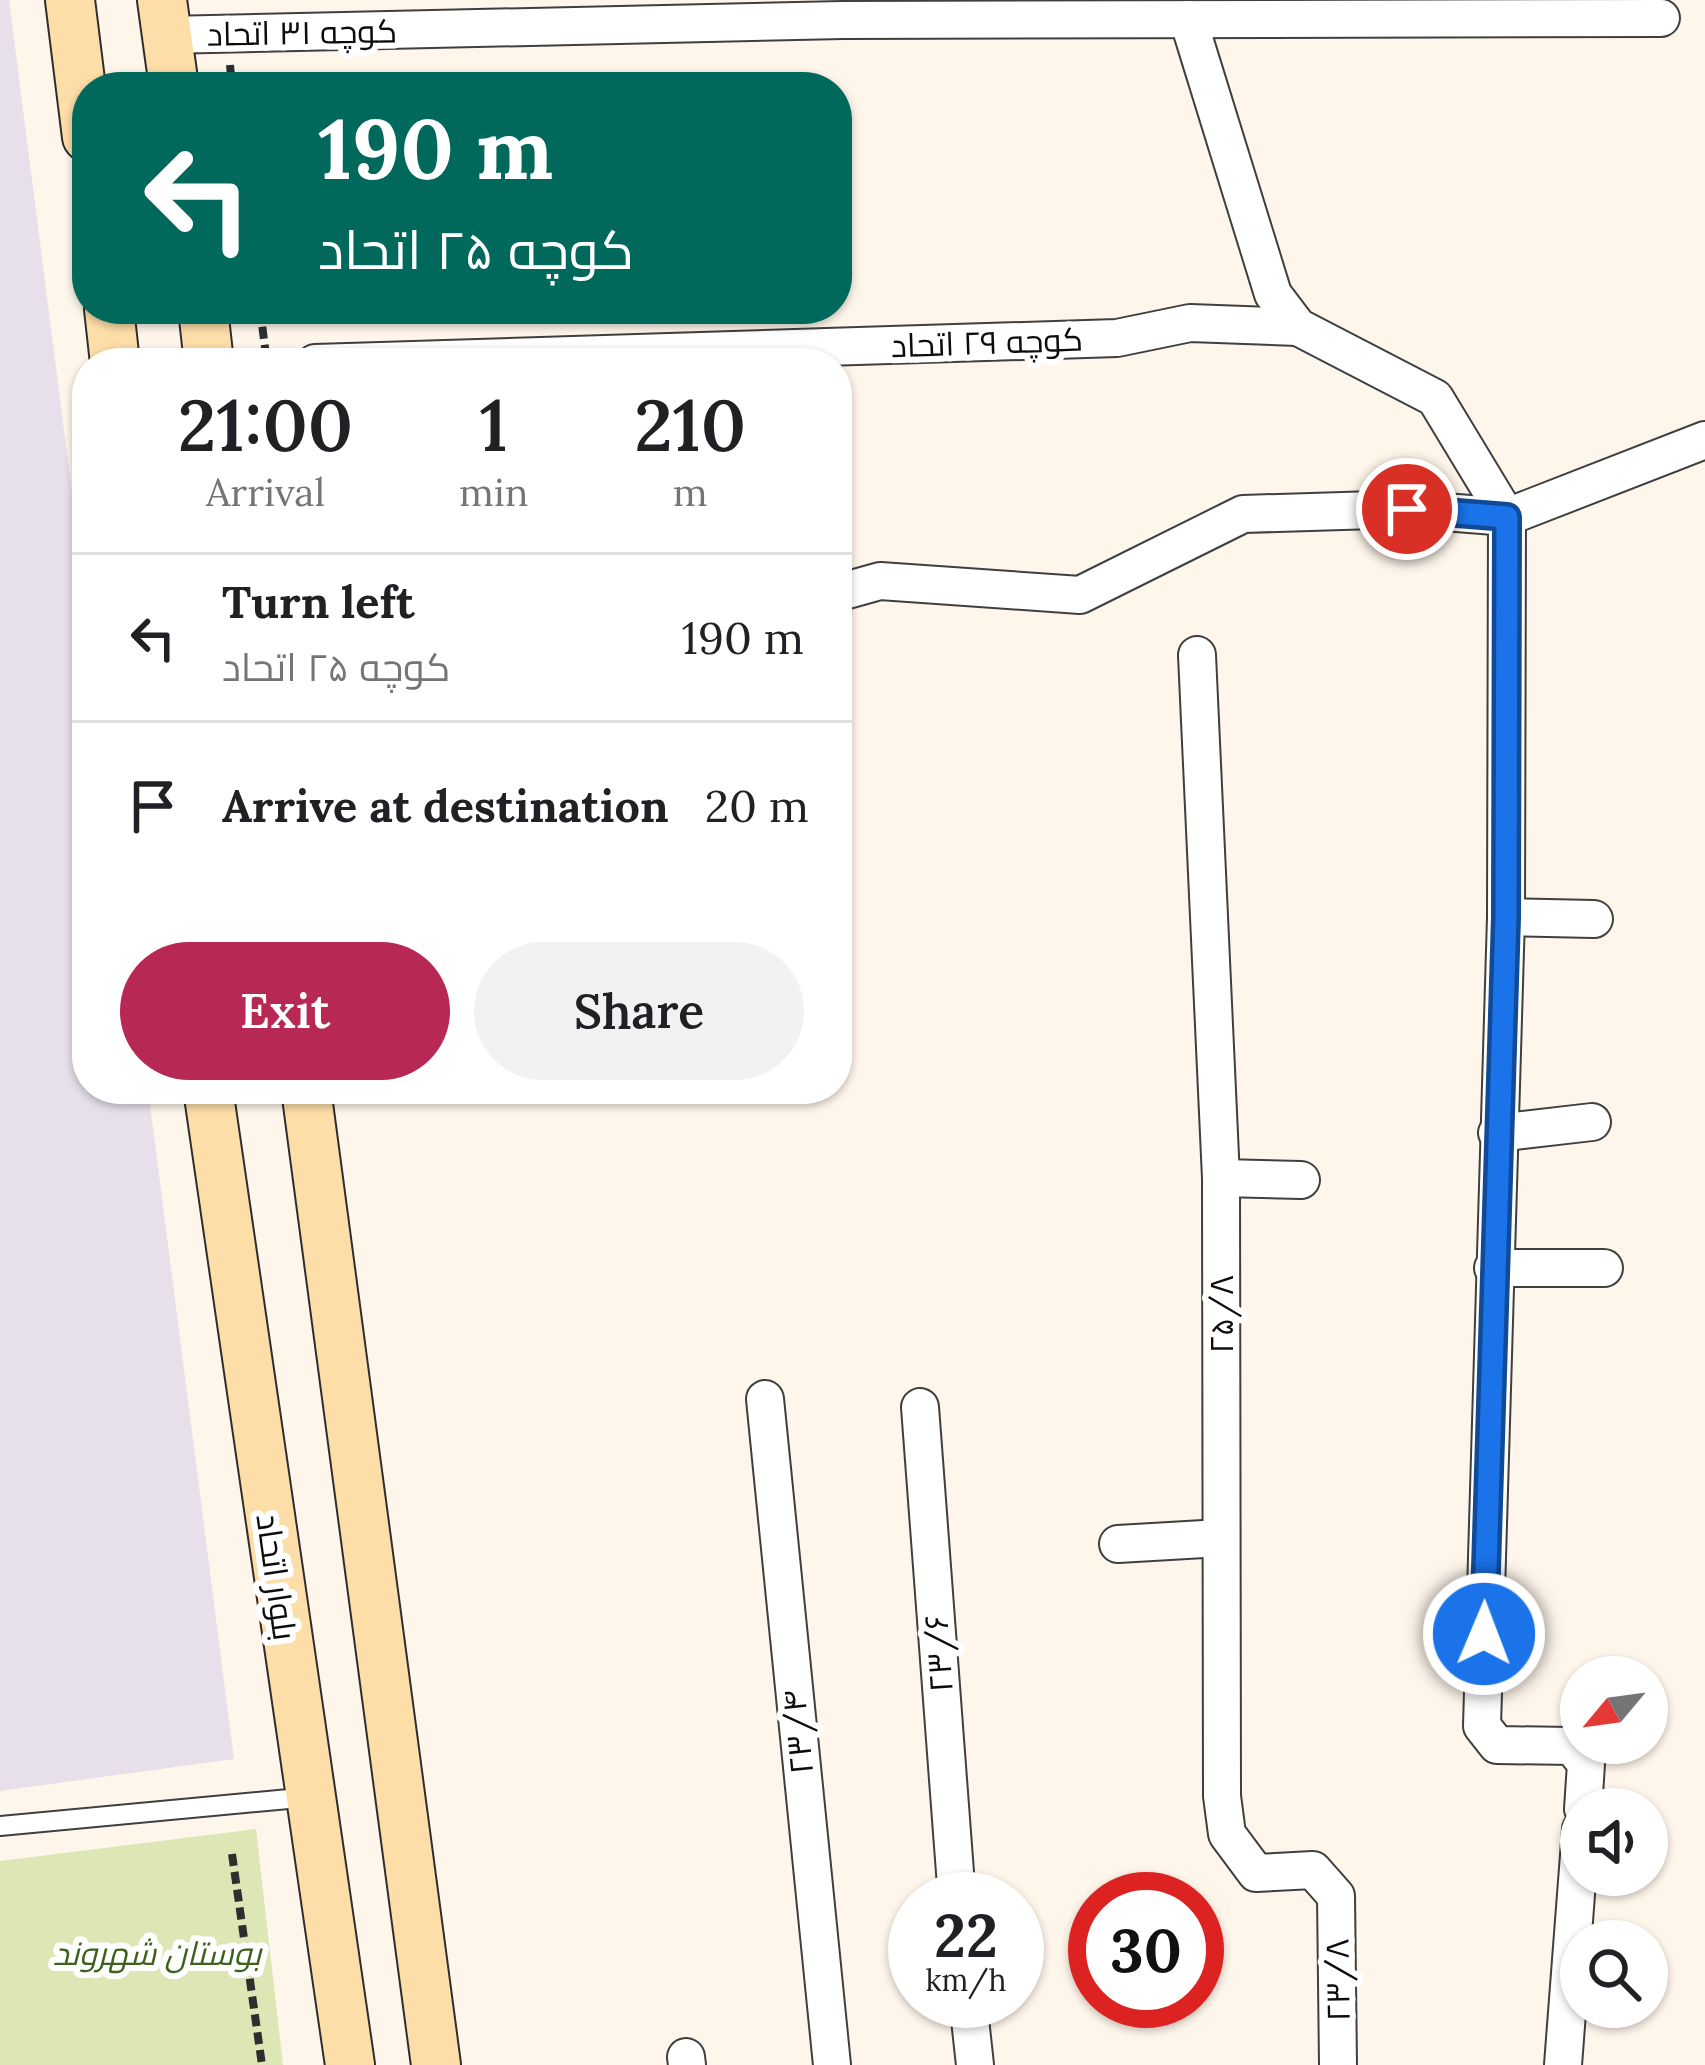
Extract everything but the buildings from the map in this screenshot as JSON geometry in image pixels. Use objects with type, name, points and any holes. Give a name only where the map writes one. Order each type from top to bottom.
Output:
[{"type":"main road","points":[[70,0],[79,72]]},
{"type":"main road","points":[[164,18],[172,72]]},
{"type":"main road","name":"بلوار اتحاد","points":[[210,1104],[350,2065]]},
{"type":"main road","points":[[308,1104],[436,2065]]},
{"type":"street","name":"کوچه ۳۱ اتحاد","points":[[164,18],[1661,19]]},
{"type":"street","points":[[1187,19],[1273,294],[1298,327],[1435,398],[1507,517],[1506,917],[1482,1726],[1497,1745],[1572,1746],[1586,1764],[1584,1788]]},
{"type":"street","name":"کوچه ۲۹ اتحاد","points":[[796,348],[1117,338],[1190,323],[1298,327]]},
{"type":"street","points":[[852,588],[880,580],[1080,595],[1243,514],[1407,509],[1507,517],[1705,440]]},
{"type":"street","name":"۲۵/۸","points":[[1197,655],[1221,1178],[1222,1796],[1227,1834],[1256,1873],[1313,1870],[1336,1896]]},
{"type":"street","points":[[1506,917],[1594,919]]},
{"type":"street","points":[[1497,1132],[1592,1121]]},
{"type":"street","points":[[1221,1178],[1301,1180]]},
{"type":"street","points":[[1493,1268],[1604,1268]]},
{"type":"street","name":"۲۳/۴","points":[[765,1400],[832,2065]]},
{"type":"street","name":"۲۳/۶","points":[[920,1407],[955,1872]]},
{"type":"street","points":[[1118,1544],[1221,1538]]},
{"type":"street","name":"۲۳/۸","points":[[1336,1896],[1338,2065]]},
{"type":"street","points":[[1563,2065],[1576,1896]]},
{"type":"street","points":[[971,2028],[975,2065]]},
{"type":"lane","points":[[0,1826],[310,1797]]},
{"type":"path","points":[[232,1854],[262,2065]]},
{"type":"shaded area","points":[[0,0],[9,0],[72,493],[72,1104],[150,1104],[234,1759],[0,1791]]},
{"type":"green space","name":"بوستان شهروند","points":[[256,1829],[283,2065],[0,2065],[0,1861]]},
{"type":"route","points":[[1407,509],[1507,517],[1506,917],[1484,1634]]}]
